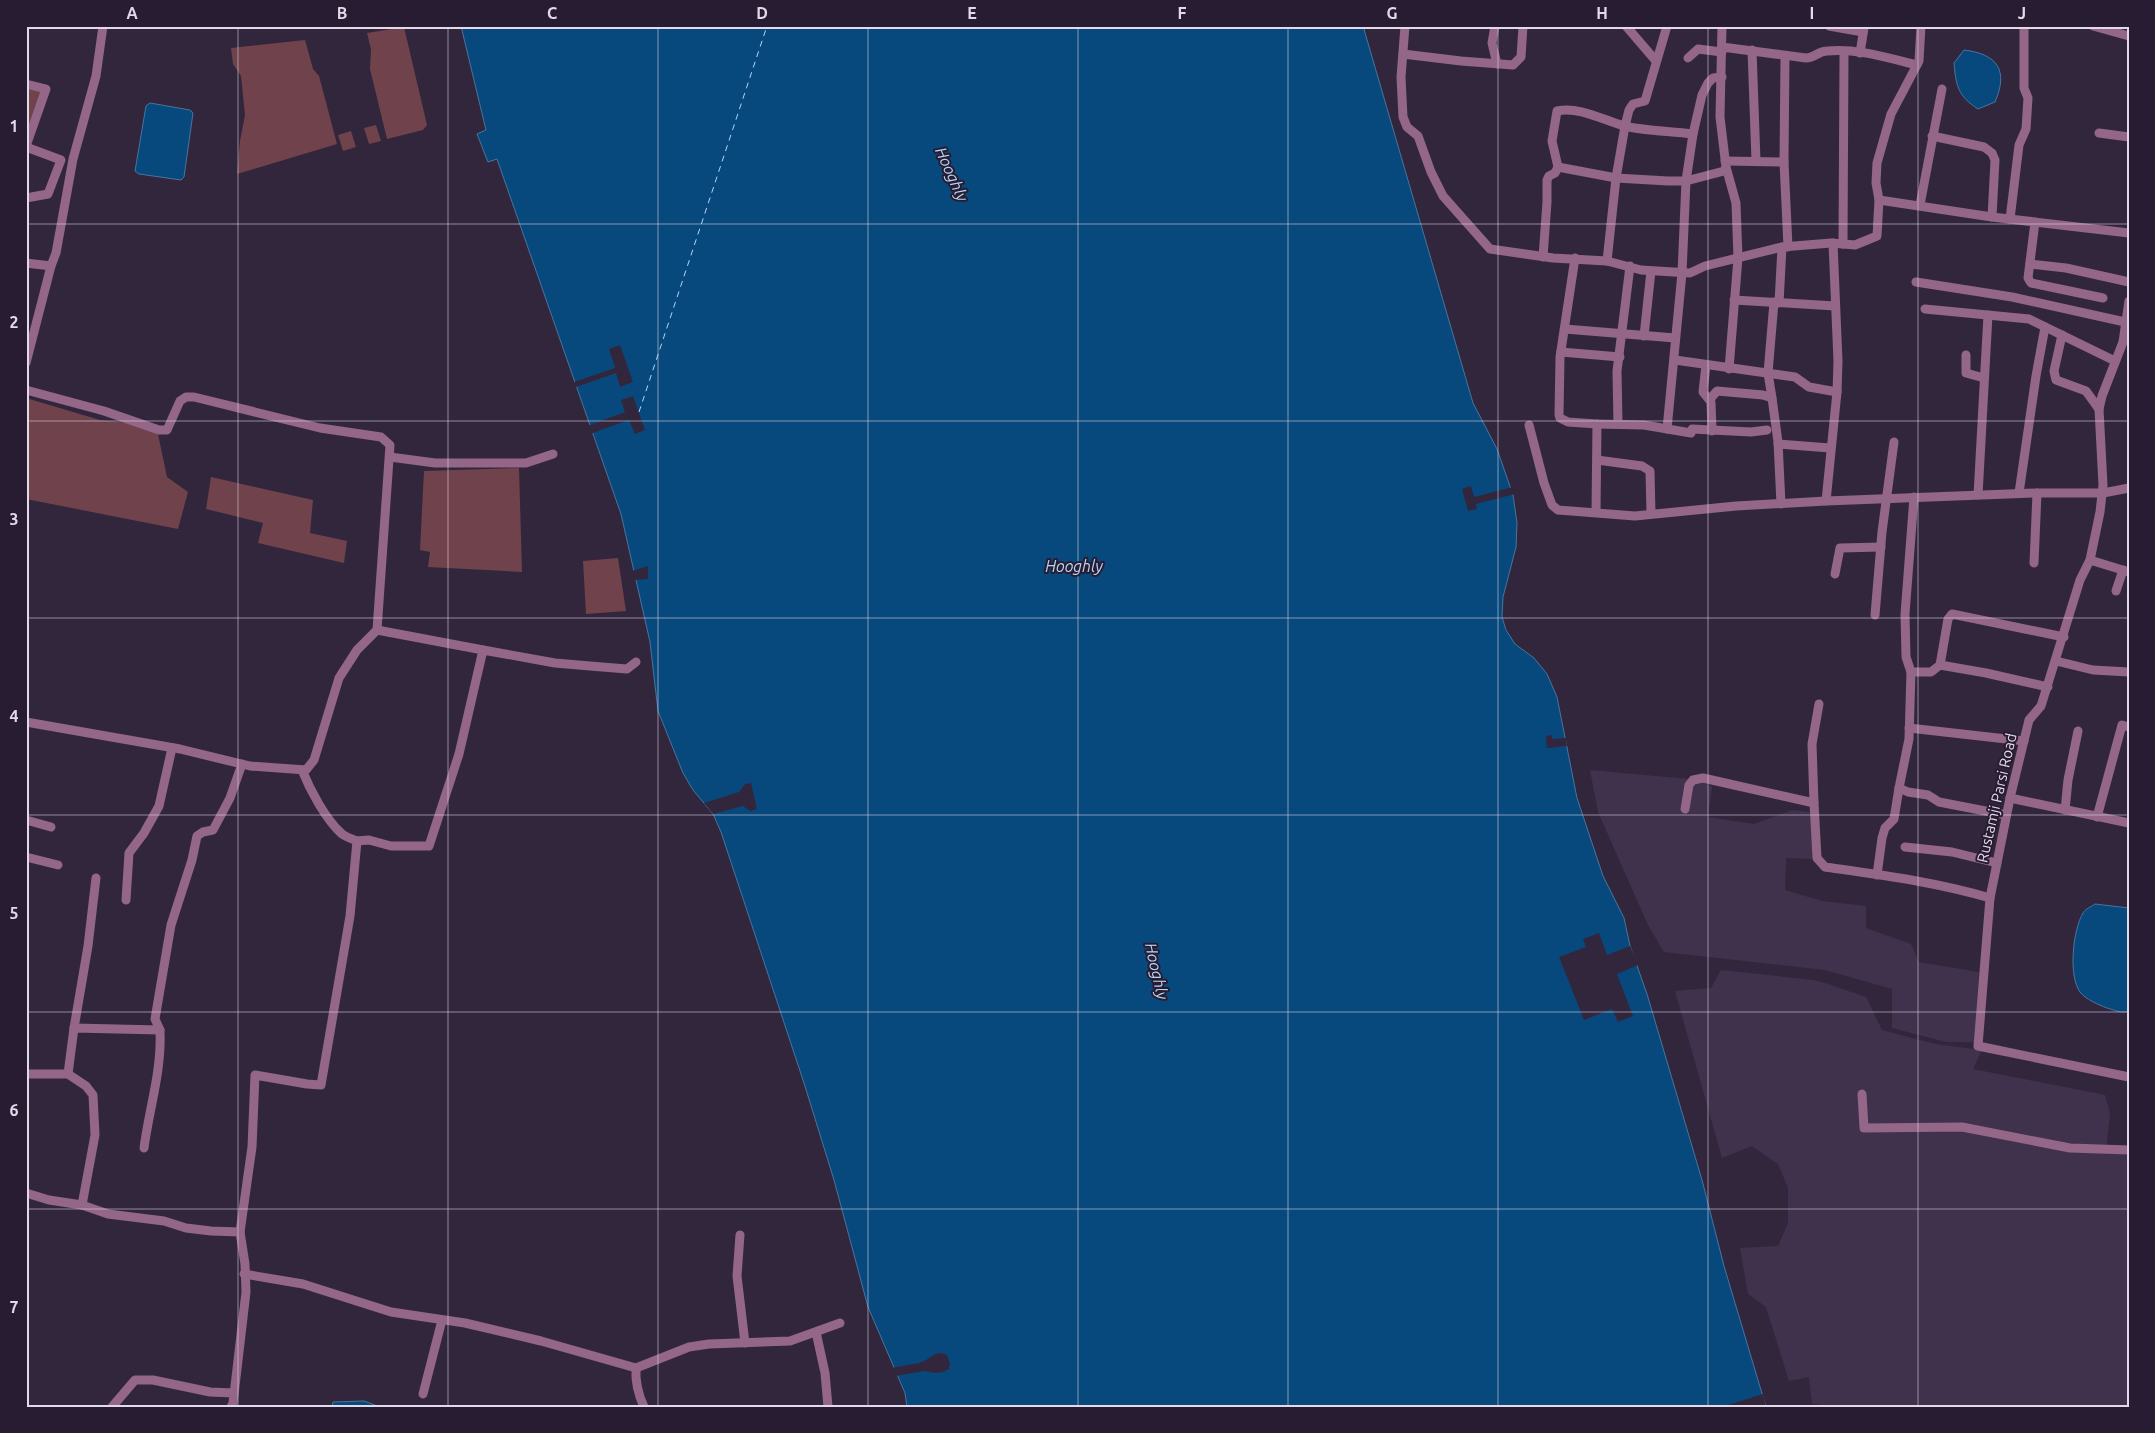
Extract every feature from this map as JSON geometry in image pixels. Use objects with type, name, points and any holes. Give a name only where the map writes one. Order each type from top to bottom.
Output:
[{"type":"street","points":[[26,363],[56,253],[73,159],[96,76],[103,26]]},
{"type":"street","points":[[1405,26],[1401,101],[1403,117],[1407,127],[1418,136],[1431,172],[1443,196],[1490,249],[1543,256],[1607,261],[1651,271],[1682,273],[1690,273],[1705,266],[1785,247],[1833,243],[1855,245],[1877,236],[1879,200],[1876,183],[1877,163],[1891,114],[1919,61],[1921,26]]},
{"type":"street","points":[[1495,26],[1493,50],[1497,64]]},
{"type":"street","points":[[1403,54],[1513,65],[1519,61],[1523,44],[1523,26]]},
{"type":"street","points":[[1626,26],[1656,61]]},
{"type":"street","points":[[1607,261],[1624,126],[1633,104],[1645,101],[1667,26]]},
{"type":"street","points":[[1722,26],[1720,117],[1726,164],[1736,203],[1738,258],[1729,369]]},
{"type":"street","points":[[1829,26],[1864,29],[1860,53]]},
{"type":"street","points":[[2010,219],[2019,145],[2026,129],[2028,98],[2024,88],[2024,26]]},
{"type":"street","points":[[2093,26],[2129,36]]},
{"type":"street","points":[[1688,58],[1698,49],[1752,50],[1785,56],[1812,58],[1825,50],[1860,53],[1917,65]]},
{"type":"street","points":[[1752,50],[1756,161]]},
{"type":"street","points":[[1843,244],[1844,52]]},
{"type":"street","points":[[1780,504],[1778,444],[1768,373],[1785,247],[1785,56]]},
{"type":"street","points":[[1667,429],[1682,273],[1686,181],[1692,134],[1702,95],[1708,83],[1713,78],[1722,77]]},
{"type":"street","points":[[26,84],[46,89],[26,147],[61,160],[48,194],[26,198]]},
{"type":"street","points":[[1920,205],[1942,90]]},
{"type":"street","points":[[1543,256],[1547,180],[1549,176],[1555,173],[1558,167],[1552,141],[1557,111],[1566,110],[1596,115],[1624,126],[1692,134]]},
{"type":"street","points":[[2099,133],[2129,137]]},
{"type":"street","points":[[1932,136],[1984,147],[1992,153],[1995,160],[1992,217]]},
{"type":"street","points":[[1726,164],[1756,161],[1784,162]]},
{"type":"street","points":[[1558,167],[1616,178],[1686,181],[1724,172],[1726,164]]},
{"type":"street","points":[[1879,200],[1992,217],[2129,233]]},
{"type":"street","points":[[2035,222],[2028,278],[2031,283],[2103,298]]},
{"type":"street","points":[[1826,501],[1837,392],[1838,361],[1833,243]]},
{"type":"street","points":[[1576,258],[1560,357],[1560,418],[1568,422],[1644,425],[1692,431],[1767,430]]},
{"type":"street","points":[[26,263],[51,266]]},
{"type":"street","points":[[2030,264],[2066,268],[2129,282]]},
{"type":"street","points":[[1618,424],[1617,371],[1630,266]]},
{"type":"street","points":[[1644,336],[1651,271]]},
{"type":"street","points":[[1916,282],[2012,297],[2125,322]]},
{"type":"street","points":[[1734,300],[1835,306]]},
{"type":"street","name":"Rustamji Parsi Road","points":[[2129,300],[2125,322],[2126,343],[2115,361],[2102,396],[2099,413],[2103,492],[2090,560],[2080,580],[2042,706],[2029,720],[2006,815],[1990,898],[1978,1046],[2129,1076]]},
{"type":"street","points":[[1925,309],[2029,319],[2115,361]]},
{"type":"street","points":[[1978,495],[1988,315]]},
{"type":"street","points":[[2019,493],[2046,327]]},
{"type":"street","points":[[1565,329],[1675,338]]},
{"type":"street","points":[[2062,335],[2054,371],[2056,380],[2086,391],[2099,413]]},
{"type":"street","points":[[1561,352],[1620,357]]},
{"type":"street","points":[[1966,355],[1966,373],[1984,378]]},
{"type":"street","points":[[1674,360],[1798,378],[1809,386],[1837,392]]},
{"type":"street","points":[[1706,365],[1704,392],[1710,399],[1712,431]]},
{"type":"street","points":[[26,390],[104,411],[159,430],[167,430],[180,401],[186,397],[194,397],[320,428],[380,437],[390,444],[377,630],[357,650],[339,678],[314,760],[306,770],[242,764],[172,748],[26,722]]},
{"type":"street","points":[[1710,399],[1717,391],[1763,395],[1772,398]]},
{"type":"street","points":[[1596,512],[1597,424]]},
{"type":"street","points":[[1530,425],[1544,484],[1552,505],[1558,510],[1635,516],[1826,501],[2019,493],[2103,492],[2129,488]]},
{"type":"street","points":[[1875,615],[1894,442]]},
{"type":"street","points":[[1778,444],[1830,448]]},
{"type":"street","points":[[390,457],[435,463],[526,463],[553,454]]},
{"type":"street","points":[[1597,460],[1642,466],[1650,471],[1651,514]]},
{"type":"street","points":[[2034,564],[2037,493]]},
{"type":"street","points":[[1877,875],[1882,838],[1886,828],[1894,819],[1908,745],[1911,672],[1906,657],[1905,614],[1914,498]]},
{"type":"street","points":[[1835,574],[1840,548],[1881,547]]},
{"type":"street","points":[[2090,560],[2126,571],[2116,591]]},
{"type":"street","points":[[1911,672],[1932,672],[1940,665],[1948,619],[1952,614],[2064,637]]},
{"type":"street","points":[[377,630],[555,663],[627,668],[636,662]]},
{"type":"street","points":[[302,770],[310,791],[343,835],[357,841],[369,840],[391,846],[429,846],[459,754],[483,650]]},
{"type":"street","points":[[2056,661],[2093,670],[2129,672]]},
{"type":"street","points":[[1940,665],[1986,672],[2048,687]]},
{"type":"street","points":[[1819,704],[1812,744],[1814,803],[1818,858],[1825,867],[1957,888],[1990,898]]},
{"type":"street","points":[[2097,817],[2122,725],[2129,727]]},
{"type":"street","points":[[1909,728],[2024,741]]},
{"type":"street","points":[[2066,810],[2068,780],[2078,731]]},
{"type":"street","points":[[126,900],[129,854],[144,833],[159,806],[172,748]]},
{"type":"street","points":[[144,1148],[161,1048],[160,1030],[155,1019],[171,924],[192,860],[197,836],[203,832],[213,830],[230,798],[242,764]]},
{"type":"street","points":[[1685,809],[1689,785],[1693,780],[1703,778],[1814,803]]},
{"type":"street","points":[[1899,788],[1908,792],[1928,795],[1939,802],[2006,815]]},
{"type":"street","points":[[2010,798],[2129,823]]},
{"type":"street","points":[[26,820],[52,827]]},
{"type":"street","points":[[231,1407],[246,1292],[245,1264],[240,1232],[252,1147],[255,1074],[307,1084],[321,1084],[350,916],[357,841]]},
{"type":"street","points":[[1905,847],[1952,852],[1997,863]]},
{"type":"street","points":[[26,857],[58,865]]},
{"type":"street","points":[[68,1074],[88,946],[96,878]]},
{"type":"street","points":[[74,1028],[160,1030]]},
{"type":"street","points":[[26,1074],[68,1074],[90,1090],[95,1135],[82,1205]]},
{"type":"street","points":[[1862,1094],[1864,1128],[1962,1127],[2070,1148],[2129,1150]]},
{"type":"street","points":[[26,1193],[49,1200],[82,1205],[108,1214],[164,1221],[186,1228],[240,1232]]},
{"type":"street","points":[[740,1235],[737,1276],[745,1343]]},
{"type":"street","points":[[244,1274],[303,1284],[391,1312],[442,1320],[541,1341],[636,1368],[689,1347],[709,1344],[790,1341],[840,1323]]},
{"type":"street","points":[[423,1394],[442,1320]]},
{"type":"street","points":[[816,1332],[825,1373],[828,1407]]},
{"type":"street","points":[[632,1407],[644,1406],[639,1397],[635,1381],[636,1368]]},
{"type":"street","points":[[112,1407],[135,1380],[153,1380],[210,1392],[234,1393]]},
{"type":"shaded area","points":[[404,27],[427,125],[423,130],[387,139],[370,69],[371,49],[367,33]]},
{"type":"shaded area","points":[[305,40],[313,69],[319,76],[337,144],[237,174],[245,115],[241,76],[233,64],[231,48]]},
{"type":"shaded area","points":[[26,88],[42,92],[26,137]]},
{"type":"shaded area","points":[[376,125],[381,141],[369,144],[364,128]]},
{"type":"shaded area","points":[[351,131],[356,147],[343,151],[338,135]]},
{"type":"shaded area","points":[[26,398],[100,420],[129,423],[158,434],[167,477],[188,492],[178,529],[26,499]]},
{"type":"shaded area","points":[[519,468],[522,572],[428,567],[430,552],[420,550],[424,471]]},
{"type":"shaded area","points":[[211,477],[313,500],[310,533],[347,541],[344,563],[258,543],[263,523],[206,509]]},
{"type":"shaded area","points":[[618,558],[626,611],[586,614],[583,561]]},
{"type":"shaded area","points":[[1590,770],[1699,780],[1712,787],[1708,817],[1754,824],[1792,810],[1812,812],[1812,859],[1786,858],[1785,890],[1822,901],[1866,906],[1866,928],[1911,944],[1919,962],[1979,972],[1974,1042],[1946,1042],[1892,1028],[1892,989],[1825,970],[1664,952],[1648,925],[1598,812]]},
{"type":"shaded area","points":[[1721,970],[1814,980],[1828,984],[1866,997],[1882,1030],[1935,1044],[1982,1050],[1973,1069],[2105,1095],[2110,1113],[2106,1152],[2129,1155],[2129,1407],[1844,1407],[1812,1404],[1809,1377],[1789,1381],[1766,1307],[1748,1294],[1740,1248],[1778,1246],[1788,1223],[1788,1188],[1778,1164],[1752,1146],[1722,1158],[1675,991],[1711,988]]},
{"type":"water","name":"Hooghly","points":[[461,26],[1363,26],[1473,403],[1497,449],[1513,495],[1517,523],[1516,547],[1503,597],[1502,617],[1506,630],[1515,644],[1534,658],[1547,674],[1557,697],[1577,798],[1603,876],[1624,918],[1630,946],[1647,994],[1702,1180],[1724,1266],[1766,1407],[907,1407],[905,1393],[868,1307],[834,1180],[804,1083],[721,832],[713,814],[693,790],[683,773],[658,711],[650,642],[621,514],[497,159],[488,162],[477,134],[486,130]]},
{"type":"water","points":[[1964,50],[1985,55],[1997,66],[2000,73],[2001,81],[1995,102],[1978,109],[1966,100],[1957,84],[1954,63]]},
{"type":"water","points":[[150,103],[190,110],[193,113],[184,177],[181,180],[139,174],[135,171],[146,106]]},
{"type":"water","points":[[2095,904],[2129,908],[2129,1011],[2118,1011],[2096,1003],[2082,995],[2076,984],[2073,964],[2074,941],[2084,912]]},
{"type":"water","points":[[364,1401],[380,1407],[332,1407],[333,1402]]},
{"type":"pier","points":[[620,345],[633,382],[620,387],[616,373],[576,387],[574,382],[615,368],[609,349]]},
{"type":"pier","points":[[633,396],[645,430],[635,434],[629,420],[590,434],[587,426],[625,412],[621,400]]},
{"type":"pier","points":[[1471,486],[1474,497],[1513,487],[1515,494],[1476,504],[1477,509],[1468,511],[1462,489]]},
{"type":"pier","points":[[648,566],[648,579],[634,580],[632,571]]},
{"type":"pier","points":[[1552,735],[1552,739],[1566,738],[1567,746],[1547,748],[1546,736]]},
{"type":"pier","points":[[751,783],[757,809],[750,811],[743,806],[713,814],[704,803],[739,792],[745,784]]},
{"type":"pier","points":[[1599,933],[1607,955],[1630,946],[1638,965],[1617,974],[1633,1016],[1618,1022],[1612,1009],[1584,1020],[1559,957],[1586,947],[1583,939]]},
{"type":"pier","points":[[942,1353],[947,1355],[950,1364],[949,1369],[943,1372],[925,1371],[895,1376],[891,1368],[919,1363],[935,1354]]},
{"type":"pier","points":[[1763,1394],[1766,1407],[1728,1407],[1728,1405]]},
{"type":"ferry route","points":[[639,412],[767,26]]}]
